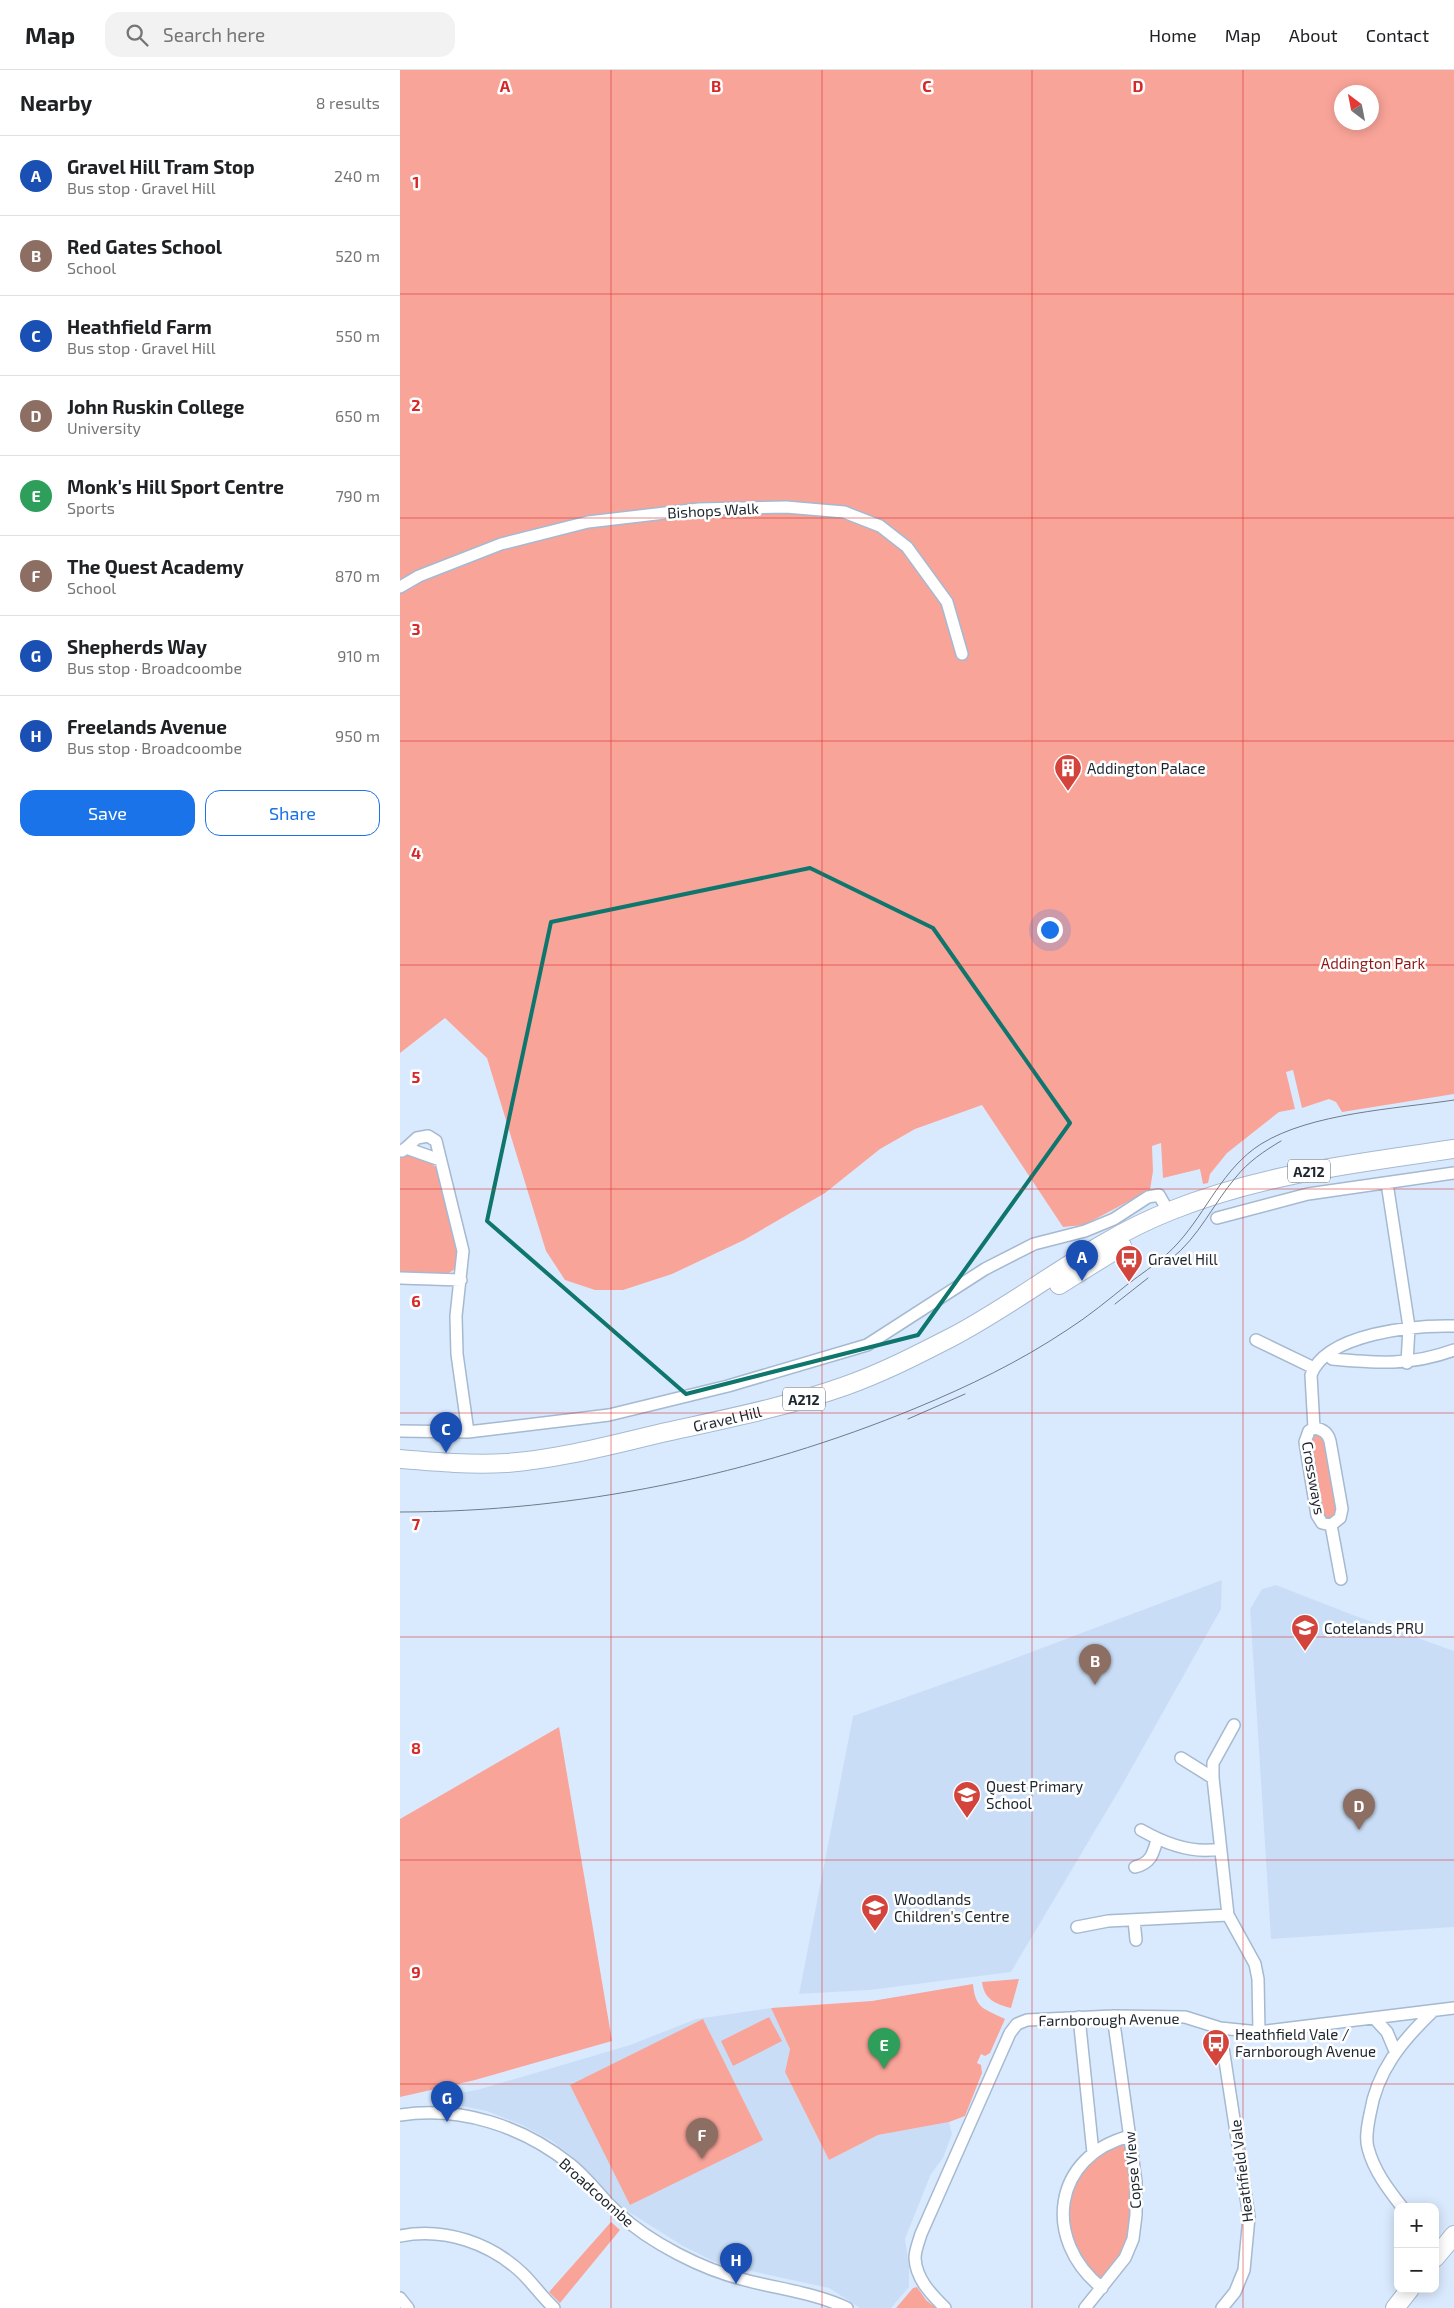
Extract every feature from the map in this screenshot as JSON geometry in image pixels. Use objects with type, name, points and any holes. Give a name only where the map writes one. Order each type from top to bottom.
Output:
[{"type":"main road","name":"Gravel Hill","points":[[400,1459],[478,1464],[547,1458],[764,1410],[818,1395],[874,1375],[954,1336],[1009,1304],[1165,1204],[1304,1172],[1454,1149]]},
{"type":"main road","name":"Gravel Hill","points":[[400,1471],[500,1475],[550,1468],[770,1420],[833,1402],[895,1378],[976,1337],[1130,1242],[1203,1210],[1254,1201],[1308,1182],[1454,1161]]},
{"type":"main road","points":[[1394,2308],[1407,2293]]},
{"type":"street","name":"Bishops Walk","points":[[400,587],[419,576],[501,544],[588,522],[699,509],[786,507],[844,512],[880,526],[907,547],[946,602],[962,654]]},
{"type":"street","points":[[403,1150],[417,1138],[428,1136],[436,1141],[452,1203],[463,1251],[456,1316],[457,1354],[468,1432]]},
{"type":"street","points":[[403,1150],[440,1160]]},
{"type":"street","name":"Gravel Hill","points":[[1217,1218],[1254,1201],[1454,1173]]},
{"type":"street","points":[[1387,1182],[1409,1327],[1407,1362]]},
{"type":"street","name":"Gravel Hill","points":[[400,1431],[468,1432],[609,1415],[728,1386],[868,1345],[985,1269],[1034,1244],[1084,1231],[1114,1219],[1148,1197],[1159,1195],[1165,1204]]},
{"type":"street","points":[[400,1278],[461,1280]]},
{"type":"street","points":[[1256,1340],[1314,1368],[1329,1354],[1350,1342],[1409,1327],[1454,1326]]},
{"type":"street","points":[[1329,1354],[1332,1359],[1378,1363],[1407,1362],[1454,1350]]},
{"type":"street","name":"Crossways","points":[[1314,1368],[1311,1376],[1314,1428]]},
{"type":"street","name":"Crossways","points":[[1314,1428],[1320,1429],[1329,1437],[1334,1460],[1342,1509],[1340,1518],[1331,1525],[1326,1525],[1318,1518],[1314,1497],[1305,1442],[1308,1431],[1314,1428]]},
{"type":"street","name":"Crossways","points":[[1331,1525],[1341,1579]]},
{"type":"street","points":[[1234,1725],[1213,1763],[1213,1778],[1219,1850],[1228,1915],[1255,1964],[1258,1979],[1259,2032]]},
{"type":"street","points":[[1222,1744],[1233,1751]]},
{"type":"street","points":[[1180,1758],[1213,1778]]},
{"type":"street","points":[[1141,1830],[1157,1840],[1206,1852],[1219,1850]]},
{"type":"street","points":[[1135,1868],[1146,1865],[1152,1857],[1157,1840]]},
{"type":"street","points":[[1077,1927],[1108,1921],[1228,1915]]},
{"type":"street","points":[[1134,1920],[1136,1940]]},
{"type":"street","name":"Farnborough Avenue","points":[[945,2308],[928,2291],[920,2276],[915,2257],[921,2234],[1010,2033],[1017,2024],[1027,2020],[1079,2017],[1185,2017],[1220,2028],[1259,2032],[1454,2008]]},
{"type":"street","points":[[1399,2203],[1374,2167],[1367,2146],[1372,2100],[1378,2082],[1395,2051],[1432,2012]]},
{"type":"street","name":"Copse View","points":[[1085,2308],[1125,2258],[1133,2239],[1136,2182],[1113,2016]]},
{"type":"street","points":[[1079,2017],[1093,2153]]},
{"type":"street","points":[[1375,2019],[1386,2032],[1395,2051]]},
{"type":"street","name":"Heathfield Vale","points":[[1220,2028],[1249,2216],[1244,2270],[1235,2292],[1222,2308]]},
{"type":"street","name":"Broadcoombe","points":[[400,2115],[422,2111],[457,2113],[487,2119],[549,2149],[571,2165],[618,2213],[644,2233],[677,2253],[716,2272],[828,2299],[847,2308]]},
{"type":"street","points":[[1102,2288],[1077,2263],[1067,2244],[1063,2209],[1072,2179],[1081,2163],[1093,2153],[1118,2139],[1130,2136]]},
{"type":"street","points":[[400,2236],[430,2233],[472,2241],[508,2262],[554,2308]]},
{"type":"street","points":[[400,2298],[408,2308]]},
{"type":"highlighted area","points":[[810,868],[933,928],[1070,1123],[918,1335],[686,1394],[487,1221],[551,922]]},
{"type":"shaded area","points":[[1222,1580],[1221,1609],[1121,1787],[1011,1972],[870,1990],[799,1994],[853,1716],[1002,1663]]},
{"type":"shaded area","points":[[1276,1585],[1454,1651],[1454,1927],[1271,1939],[1250,1609],[1262,1589]]},
{"type":"shaded area","points":[[771,2008],[790,2049],[785,2072],[829,2160],[878,2135],[949,2122],[952,2134],[943,2158],[931,2174],[905,2239],[909,2266],[909,2287],[891,2308],[860,2308],[829,2288],[719,2264],[683,2246],[624,2209],[574,2158],[552,2141],[522,2125],[487,2111],[462,2106],[460,2093],[477,2090],[630,2045],[696,2019]]},
{"type":"green space","name":"Addington Park","points":[[400,70],[1454,70],[1454,1094],[1342,1112],[1336,1102],[1329,1099],[1302,1108],[1293,1070],[1286,1072],[1295,1109],[1279,1112],[1227,1153],[1210,1174],[1208,1183],[1203,1184],[1200,1169],[1163,1178],[1161,1143],[1152,1146],[1153,1171],[1150,1190],[1084,1225],[1063,1227],[982,1105],[915,1129],[880,1149],[825,1193],[744,1240],[672,1274],[623,1290],[595,1290],[565,1280],[546,1251],[487,1058],[445,1018],[400,1053]]},
{"type":"green space","points":[[406,1154],[423,1158],[437,1169],[457,1244],[457,1267],[445,1274],[430,1276],[400,1273],[400,1158]]},
{"type":"green space","points":[[1316,1432],[1324,1435],[1338,1503],[1335,1519],[1327,1520],[1323,1514],[1317,1492],[1311,1443],[1312,1435]]},
{"type":"green space","points":[[559,1727],[612,2041],[475,2080],[400,2097],[400,1819]]},
{"type":"green space","points":[[1019,1979],[1011,2008],[991,2000],[985,1993],[982,1982]]},
{"type":"green space","points":[[973,1984],[976,1999],[982,2007],[1005,2019],[990,2053],[985,2056],[981,2054],[977,2063],[981,2065],[982,2073],[965,2116],[949,2122],[878,2135],[829,2160],[785,2072],[790,2049],[771,2008],[872,2001]]},
{"type":"green space","points":[[769,2017],[782,2041],[733,2066],[721,2041]]},
{"type":"green space","points":[[703,2019],[763,2140],[630,2205],[570,2085]]},
{"type":"green space","points":[[1130,2136],[1133,2239],[1102,2288],[1067,2244],[1066,2194],[1081,2163]]},
{"type":"green space","points":[[611,2222],[620,2230],[560,2303],[549,2292]]},
{"type":"green space","points":[[917,2287],[926,2300],[936,2308],[896,2308],[913,2288]]},
{"type":"tram line","points":[[400,1512],[532,1505],[597,1497],[663,1485],[792,1453],[916,1408],[974,1382],[1049,1342],[1075,1325],[1161,1260],[1188,1231],[1236,1165],[1261,1144],[1304,1125],[1328,1119],[1454,1100]]},
{"type":"tram line","points":[[1171,1259],[1190,1241],[1228,1187],[1246,1166],[1281,1141]]},
{"type":"tram line","points":[[1115,1304],[1148,1278]]},
{"type":"tram line","points":[[908,1419],[965,1394]]},
{"type":"place","name":"Addington Palace","points":[[1068,792]]},
{"type":"place","name":"Gravel Hill Tram Stop","points":[[1082,1281]]},
{"type":"place","name":"Gravel Hill","points":[[1129,1283]]},
{"type":"place","name":"Heathfield Farm","points":[[446,1453]]},
{"type":"place","name":"Cotelands PRU","points":[[1305,1652]]},
{"type":"place","name":"Red Gates School","points":[[1095,1685]]},
{"type":"place","name":"Quest Primary School","points":[[967,1819]]},
{"type":"place","name":"John Ruskin College","points":[[1359,1830]]},
{"type":"place","name":"Woodlands Children's Centre","points":[[875,1932]]},
{"type":"place","name":"Heathfield Vale / Farnborough Avenue","points":[[1216,2067]]},
{"type":"place","name":"Monk's Hill Sport Centre","points":[[884,2069]]},
{"type":"place","name":"Shepherds Way","points":[[447,2122]]},
{"type":"place","name":"The Quest Academy","points":[[702,2159]]},
{"type":"place","name":"Freelands Avenue","points":[[736,2284]]}]
